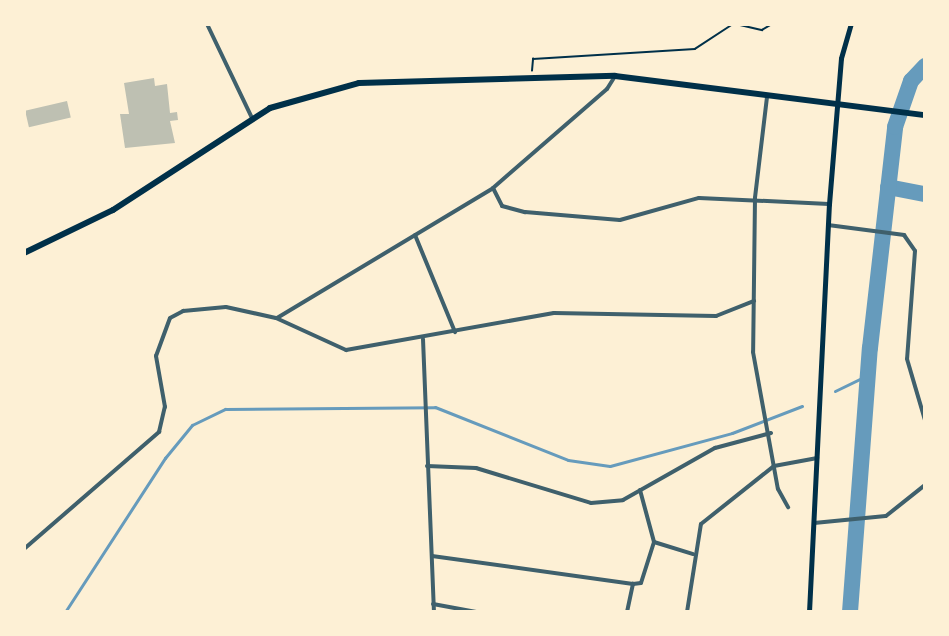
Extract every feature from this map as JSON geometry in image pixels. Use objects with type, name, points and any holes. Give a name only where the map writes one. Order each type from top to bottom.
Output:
[{"type":"main road","points":[[809,612],[829,204],[836,108],[852,24]]},
{"type":"main road","points":[[24,253],[113,210],[252,118],[301,97],[359,83],[615,76],[836,108],[924,115]]},
{"type":"street","points":[[207,24],[252,118]]},
{"type":"street","points":[[276,318],[493,188],[608,89],[615,76]]},
{"type":"street","points":[[767,97],[755,198],[753,352],[771,433],[774,466],[788,507]]},
{"type":"street","points":[[493,188],[502,206],[525,212],[620,220],[699,198],[755,198],[829,204]]},
{"type":"street","points":[[828,225],[904,235],[915,251],[907,359],[925,420]]},
{"type":"street","points":[[415,235],[454,332]]},
{"type":"street","points":[[24,549],[159,432],[165,407],[156,356],[170,318],[183,311],[226,307],[276,318],[346,350],[423,339],[554,313],[716,316],[754,301]]},
{"type":"street","points":[[423,339],[434,612]]},
{"type":"street","points":[[427,466],[476,468],[574,502],[623,500],[715,448],[771,433]]},
{"type":"street","points":[[687,612],[693,554],[701,524],[774,466],[817,458]]},
{"type":"street","points":[[814,523],[886,516],[925,484]]},
{"type":"street","points":[[432,556],[633,584],[641,583],[654,542],[640,490]]},
{"type":"street","points":[[654,542],[693,554]]},
{"type":"street","points":[[627,612],[633,584]]},
{"type":"street","points":[[433,604],[476,612]]},
{"type":"path","points":[[531,77],[533,59],[695,50],[735,24],[762,30],[772,24]]},
{"type":"building","points":[[154,78],[155,86],[167,84],[170,113],[177,112],[178,120],[170,121],[175,143],[125,148],[120,114],[129,114],[124,83]]},
{"type":"building","points":[[67,101],[71,118],[29,127],[25,111]]},
{"type":"waterway","points":[[850,612],[870,348],[895,127],[911,81],[925,66]]},
{"type":"waterway","points":[[888,187],[925,194]]},
{"type":"waterway","points":[[835,391],[868,375]]},
{"type":"waterway","points":[[65,612],[165,458],[192,425],[225,409],[435,407],[568,460],[610,466],[732,433],[802,406]]}]
